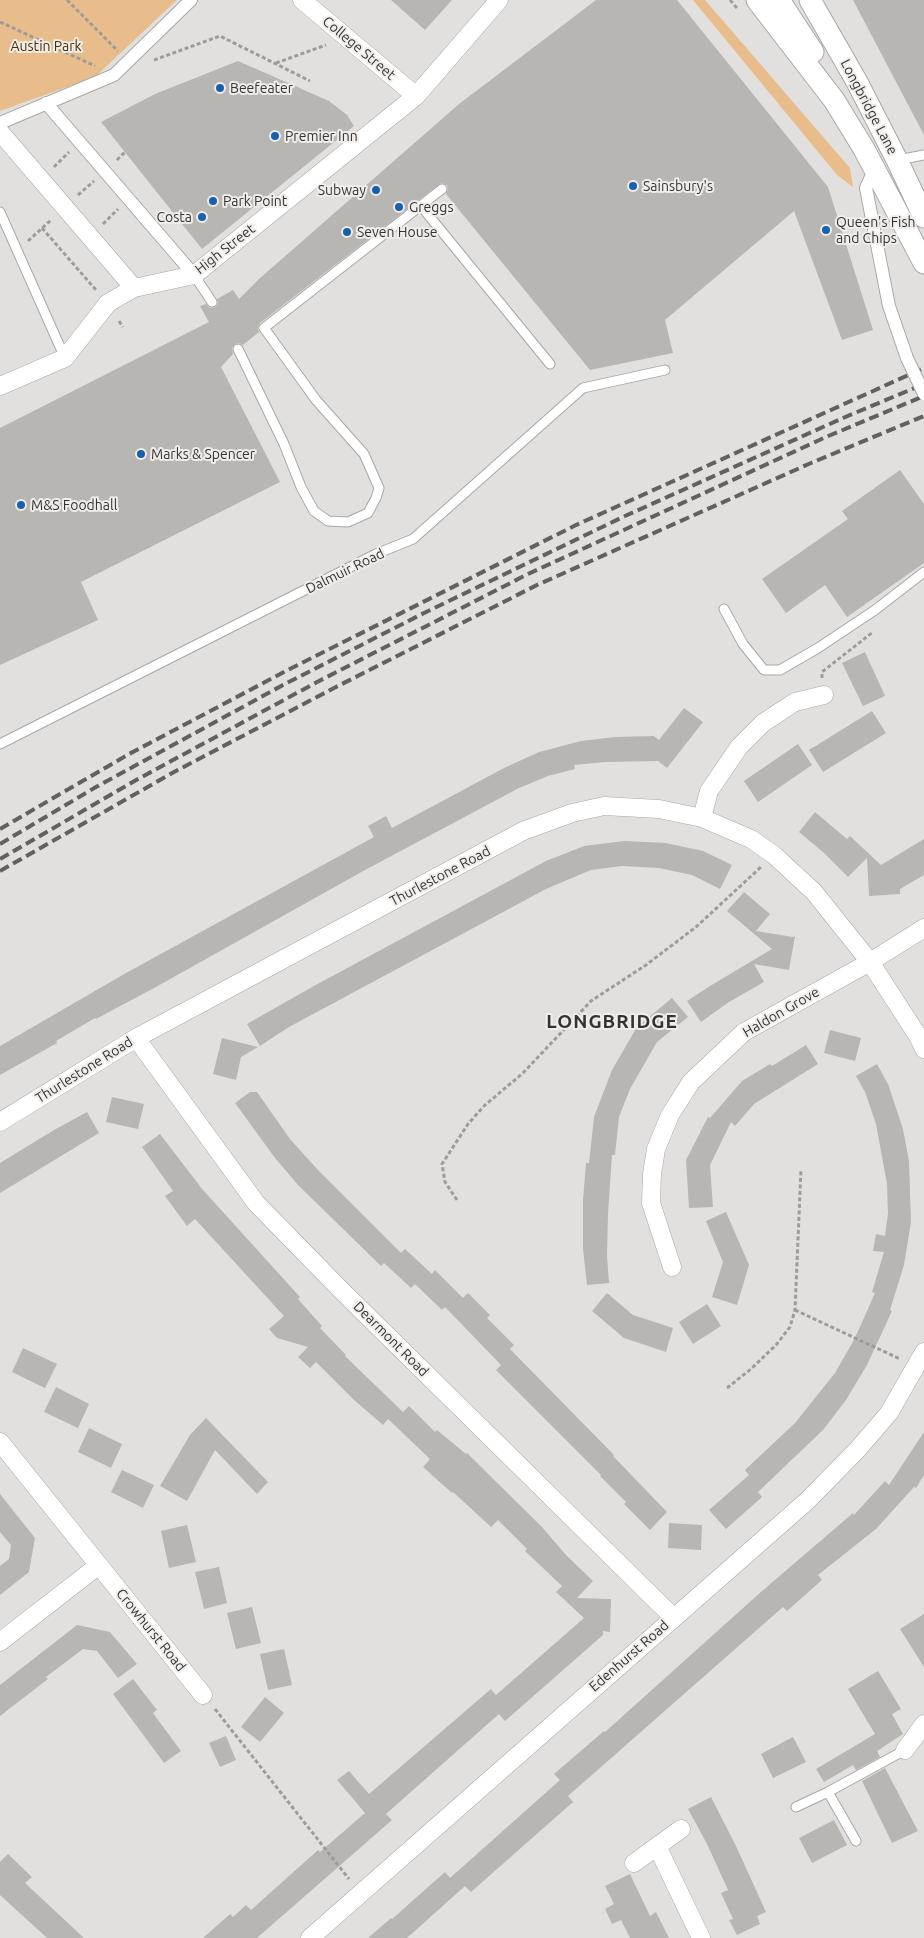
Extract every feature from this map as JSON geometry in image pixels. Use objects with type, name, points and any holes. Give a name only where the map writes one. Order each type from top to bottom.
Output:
[{"type":"street","points":[[0,123],[114,75],[191,0]]},
{"type":"street","name":"College Street","points":[[302,0],[416,96]]},
{"type":"street","name":"High Street","points":[[65,358],[108,303],[134,288],[194,276],[416,96],[500,0]]},
{"type":"street","name":"Longbridge Lane","points":[[757,0],[834,100],[879,174],[924,263]]},
{"type":"street","name":"Longbridge Lane","points":[[778,0],[841,94],[864,149]]},
{"type":"street","name":"Longbridge Lane","points":[[810,0],[857,82],[924,217]]},
{"type":"street","points":[[46,103],[194,276]]},
{"type":"street","points":[[0,132],[134,288]]},
{"type":"street","name":"Longbridge Lane","points":[[879,174],[870,179],[866,188],[883,280],[889,306],[907,358],[924,394]]},
{"type":"street","points":[[0,386],[65,358]]},
{"type":"street","points":[[702,818],[708,791],[740,747],[763,723],[795,702],[824,695]]},
{"type":"street","name":"Thurlestone Road","points":[[0,1122],[136,1038],[523,831],[572,813],[604,806],[659,809],[702,818],[751,839],[774,855],[814,892],[870,962]]},
{"type":"street","name":"Haldon Grove","points":[[672,1267],[651,1203],[652,1174],[656,1149],[670,1115],[691,1082],[744,1032],[870,962],[924,928]]},
{"type":"street","points":[[870,962],[918,1036],[924,1049]]},
{"type":"street","name":"Dearmont Road","points":[[136,1038],[256,1203],[340,1289],[673,1617]]},
{"type":"street","name":"Edenhurst Road","points":[[310,1938],[807,1501],[858,1449],[889,1413],[920,1360]]},
{"type":"street","name":"Crowhurst Road","points":[[0,1442],[203,1695]]},
{"type":"street","points":[[0,1642],[99,1565]]},
{"type":"street","points":[[905,1750],[924,1724]]},
{"type":"street","points":[[634,1863],[680,1829]]},
{"type":"street","points":[[657,1846],[701,1938]]},
{"type":"lane","points":[[897,160],[924,155]]},
{"type":"lane","points":[[238,349],[314,511],[328,521],[348,522],[368,513],[379,488],[364,454],[316,400],[264,328],[442,190]]},
{"type":"lane","points":[[421,206],[550,364]]},
{"type":"lane","points":[[0,212],[65,358]]},
{"type":"lane","points":[[194,276],[212,302]]},
{"type":"lane","name":"Dalmuir Road","points":[[0,744],[376,554],[413,539],[583,388],[664,370]]},
{"type":"lane","points":[[724,609],[743,644],[764,670],[780,670],[818,648],[875,610],[924,572]]},
{"type":"lane","points":[[796,1807],[828,1792],[905,1750]]},
{"type":"lane","points":[[828,1792],[856,1841]]},
{"type":"path","points":[[67,0],[128,61]]},
{"type":"path","points":[[275,64],[318,48]]},
{"type":"path","points":[[41,180],[79,141]]},
{"type":"path","points":[[90,237],[129,199]]},
{"type":"path","points":[[42,228],[108,303],[123,327]]},
{"type":"path","points":[[824,695],[822,672],[880,626]]},
{"type":"path","points":[[458,1200],[446,1182],[442,1164],[468,1124],[484,1106],[523,1073],[591,1001],[646,965],[696,927],[739,885],[774,855]]},
{"type":"path","points":[[727,1388],[752,1369],[776,1345],[790,1327],[795,1310],[801,1170]]},
{"type":"path","points":[[795,1310],[920,1360]]},
{"type":"path","points":[[203,1695],[360,1893]]},
{"type":"green space","name":"Austin Park","points":[[0,0],[177,0],[95,77],[0,111]]},
{"type":"green space","points":[[693,0],[705,0],[850,168],[853,187],[837,175]]},
{"type":"building","points":[[391,0],[452,0],[425,30]]},
{"type":"building","points":[[596,0],[677,0],[828,187],[873,330],[842,340],[794,211],[665,320],[673,353],[590,370],[446,194],[447,185],[441,183],[260,323],[259,332],[243,345],[235,344],[232,348],[233,354],[221,367],[280,482],[81,582],[98,620],[0,665],[0,428],[209,322],[200,306],[206,304],[210,308],[215,307],[218,304],[217,299],[233,290],[239,299],[259,279],[459,104]]},
{"type":"building","points":[[853,0],[924,0],[924,135]]},
{"type":"building","name":"Park Point","points":[[238,61],[329,101],[347,115],[354,126],[202,249],[101,122],[155,94]]},
{"type":"building","points":[[900,470],[924,504],[924,563],[847,617],[825,585],[786,613],[762,579],[848,519],[842,511]]},
{"type":"building","points":[[865,652],[885,696],[863,706],[842,663]]},
{"type":"building","points":[[684,708],[703,722],[667,768],[658,761],[605,762],[574,765],[575,769],[548,776],[519,788],[365,870],[156,987],[95,1018],[56,1041],[57,1043],[0,1075],[0,1046],[126,973],[374,837],[368,826],[386,816],[392,828],[504,768],[539,752],[581,741],[615,737],[654,736],[659,740]]},
{"type":"building","points":[[872,711],[886,733],[823,772],[809,750]]},
{"type":"building","points":[[798,744],[812,765],[758,802],[744,781]]},
{"type":"building","points":[[815,812],[847,839],[850,836],[881,865],[924,839],[924,875],[900,889],[900,894],[869,896],[867,858],[848,877],[799,832]]},
{"type":"building","points":[[624,841],[666,843],[703,851],[732,865],[720,889],[692,875],[659,868],[622,866],[591,870],[546,889],[289,1027],[260,1046],[247,1024],[546,861],[584,846]]},
{"type":"building","points":[[744,892],[770,914],[756,931],[795,936],[789,970],[754,964],[764,982],[729,1002],[701,1022],[687,1001],[772,949],[727,911]]},
{"type":"building","points":[[672,998],[688,1017],[657,1042],[630,1089],[619,1117],[615,1155],[612,1155],[608,1214],[607,1256],[609,1283],[587,1285],[583,1249],[583,1200],[586,1163],[589,1163],[594,1117],[612,1070],[637,1027]]},
{"type":"building","points":[[830,1030],[861,1038],[855,1061],[824,1053]]},
{"type":"building","points":[[222,1038],[258,1047],[241,1057],[236,1080],[213,1074]]},
{"type":"building","points":[[806,1045],[818,1064],[754,1104],[735,1126],[731,1122],[710,1165],[713,1207],[689,1208],[686,1160],[708,1117],[710,1118],[742,1081],[770,1064],[772,1066]]},
{"type":"building","points":[[877,1064],[888,1084],[903,1129],[909,1161],[911,1222],[904,1265],[890,1310],[892,1311],[867,1365],[846,1400],[823,1430],[758,1492],[762,1497],[726,1529],[709,1510],[749,1475],[745,1470],[795,1423],[835,1373],[855,1338],[875,1293],[872,1292],[884,1252],[873,1251],[876,1234],[885,1236],[888,1213],[887,1184],[876,1124],[865,1092],[856,1076]]},
{"type":"building","points":[[250,1092],[257,1092],[290,1139],[318,1170],[401,1253],[405,1249],[432,1274],[435,1270],[463,1298],[468,1293],[490,1315],[487,1318],[514,1345],[510,1349],[667,1512],[650,1530],[624,1504],[626,1502],[601,1475],[496,1370],[501,1365],[445,1307],[442,1310],[415,1284],[411,1288],[384,1263],[381,1266],[298,1185],[275,1158],[235,1103]]},
{"type":"building","points":[[112,1097],[144,1104],[138,1129],[106,1122]]},
{"type":"building","points":[[87,1112],[99,1133],[0,1193],[0,1163]]},
{"type":"building","points":[[160,1134],[203,1190],[300,1297],[298,1299],[322,1326],[320,1328],[345,1356],[403,1412],[409,1406],[435,1432],[437,1430],[467,1453],[542,1527],[566,1555],[593,1581],[577,1598],[611,1599],[610,1632],[603,1631],[603,1635],[505,1721],[499,1714],[386,1814],[392,1820],[257,1938],[203,1938],[230,1914],[233,1917],[246,1905],[251,1910],[318,1850],[320,1852],[365,1813],[337,1780],[349,1771],[369,1794],[491,1689],[496,1695],[584,1618],[556,1592],[562,1586],[525,1551],[527,1549],[498,1520],[491,1527],[423,1467],[430,1459],[388,1419],[383,1425],[354,1400],[316,1362],[310,1368],[298,1357],[308,1347],[277,1338],[269,1329],[284,1316],[195,1219],[187,1226],[165,1196],[173,1191],[142,1147]]},
{"type":"building","points":[[726,1212],[749,1265],[737,1305],[712,1297],[723,1262],[706,1221]]},
{"type":"building","points":[[607,1293],[633,1315],[673,1328],[666,1352],[624,1338],[592,1311]]},
{"type":"building","points":[[707,1304],[721,1326],[693,1344],[679,1322]]},
{"type":"building","points":[[23,1348],[57,1364],[45,1388],[12,1372]]},
{"type":"building","points":[[56,1387],[89,1404],[78,1428],[44,1412]]},
{"type":"building","points":[[206,1418],[268,1482],[257,1494],[215,1450],[187,1501],[160,1486],[190,1435]]},
{"type":"building","points":[[89,1428],[122,1444],[111,1468],[78,1452]]},
{"type":"building","points":[[924,1432],[924,1475],[916,1488],[914,1487],[876,1529],[818,1575],[822,1580],[787,1611],[783,1607],[568,1796],[573,1802],[471,1892],[465,1886],[407,1938],[368,1938],[445,1872],[450,1878],[560,1780],[554,1774],[605,1732],[762,1591],[853,1513],[854,1515],[885,1481],[889,1485]]},
{"type":"building","points":[[122,1470],[154,1485],[143,1508],[111,1492]]},
{"type":"building","points":[[0,1494],[35,1538],[29,1572],[0,1595],[0,1566],[9,1559],[11,1545],[0,1532]]},
{"type":"building","points":[[669,1523],[702,1525],[701,1550],[668,1548]]},
{"type":"building","points":[[187,1525],[196,1562],[169,1568],[161,1531]]},
{"type":"building","points":[[219,1567],[227,1603],[204,1609],[195,1572]]},
{"type":"building","points":[[252,1607],[261,1643],[236,1649],[227,1613]]},
{"type":"building","points":[[924,1614],[924,1667],[900,1629]]},
{"type":"building","points":[[77,1625],[110,1632],[137,1664],[118,1678],[97,1651],[83,1649],[0,1716],[0,1685]]},
{"type":"building","points":[[284,1649],[292,1685],[268,1690],[260,1654]]},
{"type":"building","points":[[878,1671],[901,1709],[892,1714],[903,1734],[877,1751],[880,1757],[856,1770],[853,1765],[824,1782],[816,1769],[875,1734],[848,1689]]},
{"type":"building","points":[[133,1679],[157,1710],[153,1713],[181,1751],[164,1763],[113,1694]]},
{"type":"building","points":[[265,1697],[284,1713],[260,1742],[241,1727]]},
{"type":"building","points":[[226,1736],[236,1760],[220,1767],[209,1743]]},
{"type":"building","points":[[793,1737],[806,1762],[773,1778],[761,1754]]},
{"type":"building","points":[[885,1768],[918,1831],[892,1843],[862,1781]]},
{"type":"building","points":[[711,1797],[766,1912],[757,1916],[760,1924],[737,1935],[729,1920],[733,1919],[721,1893],[728,1890],[707,1844],[688,1809]]},
{"type":"building","points":[[834,1820],[847,1845],[812,1863],[799,1838]]},
{"type":"building","points":[[8,1854],[32,1877],[25,1883],[84,1938],[47,1938],[0,1895],[0,1862]]},
{"type":"building","points":[[630,1874],[650,1916],[656,1912],[669,1938],[630,1938],[621,1920],[612,1924],[605,1909],[614,1904],[605,1886]]},
{"type":"railway","points":[[0,829],[129,754],[286,671],[576,525],[924,368]]},
{"type":"railway","points":[[0,844],[96,787],[283,685],[424,613],[625,516],[843,418],[924,384]]},
{"type":"railway","points":[[0,859],[138,779],[319,681],[528,574],[826,437],[924,396]]},
{"type":"railway","points":[[0,871],[174,772],[537,585],[811,463],[924,416]]},
{"type":"place","name":"Beefeater","points":[[220,88]]},
{"type":"place","name":"Premier Inn","points":[[275,136]]},
{"type":"place","name":"Sainsbury's","points":[[633,186]]},
{"type":"place","name":"Subway","points":[[376,190]]},
{"type":"place","name":"Park Point","points":[[213,201]]},
{"type":"place","name":"Greggs","points":[[399,207]]},
{"type":"place","name":"Costa","points":[[202,217]]},
{"type":"place","name":"Queen's Fish and Chips","points":[[826,230]]},
{"type":"place","name":"Seven House","points":[[347,232]]},
{"type":"place","name":"Marks & Spencer","points":[[141,454]]},
{"type":"place","name":"M&S Foodhall","points":[[21,505]]},
{"type":"district","name":"LONGBRIDGE","points":[[612,1022]]}]
